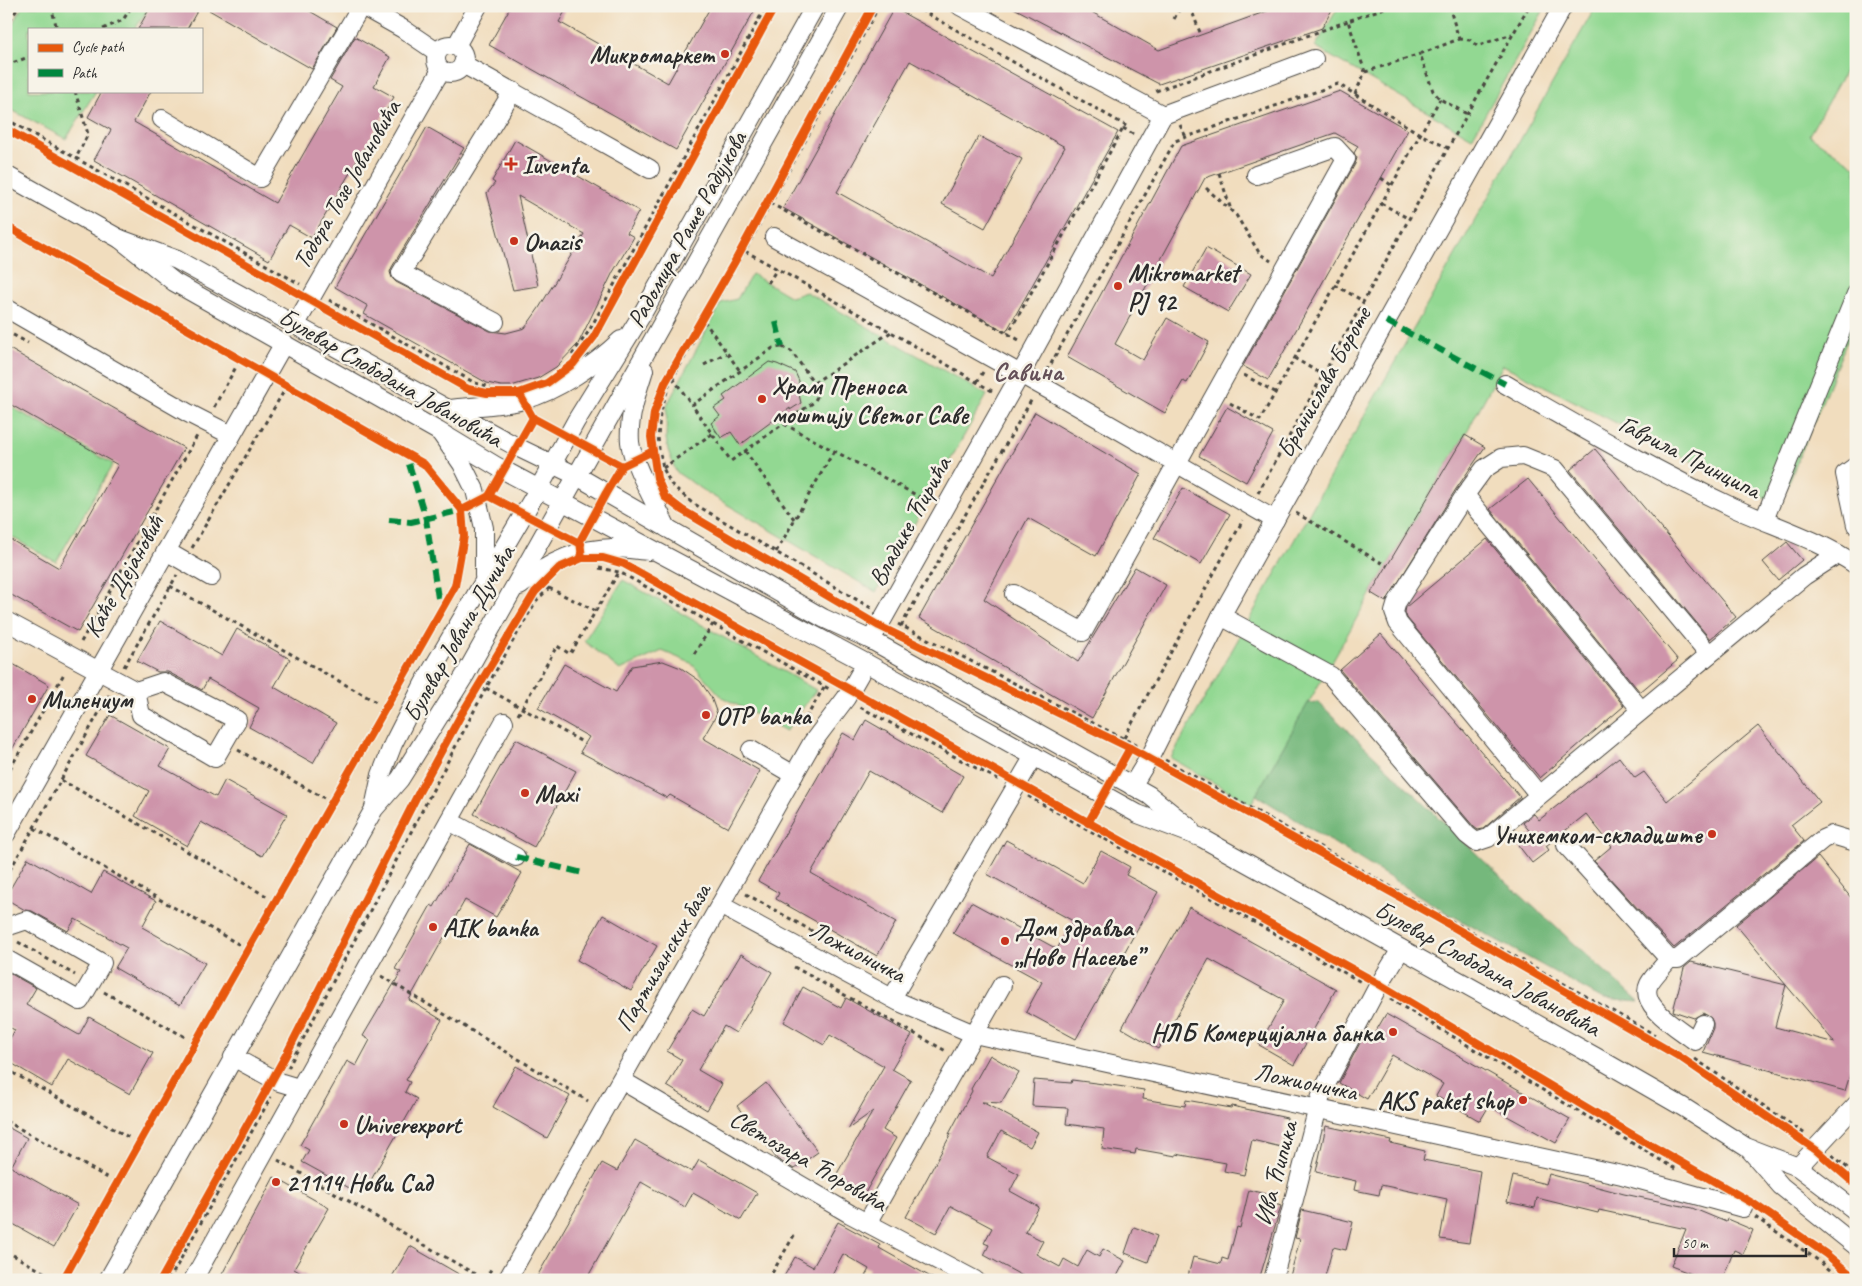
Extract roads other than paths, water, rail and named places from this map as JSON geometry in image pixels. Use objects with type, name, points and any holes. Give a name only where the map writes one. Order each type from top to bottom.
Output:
[{"type":"street","points":[[162,119],[260,178],[362,6],[403,29],[438,52]]},
{"type":"street","points":[[456,46],[478,6]]},
{"type":"street","name":"Радомира Раше Радујкова","points":[[552,464],[576,420],[635,326],[815,6]]},
{"type":"street","name":"Радомира Раше Радујкова","points":[[577,476],[840,6]]},
{"type":"street","points":[[960,6],[1163,115],[1314,59]]},
{"type":"street","name":"Бранислава Бороте","points":[[1132,786],[1150,756],[1221,616],[1278,512],[1564,6]]},
{"type":"street","points":[[446,45],[456,46],[464,54],[463,64],[456,72],[441,70],[436,61],[438,52],[446,45]]},
{"type":"street","points":[[463,64],[650,169]]},
{"type":"street","name":"Тодора Тозе Јовановића","points":[[296,324],[313,291],[441,70]]},
{"type":"street","points":[[495,322],[401,273],[513,91]]},
{"type":"street","name":"Владике Ћирића","points":[[871,640],[1163,115]]},
{"type":"street","points":[[1014,594],[1083,632],[1122,558],[1346,159],[1335,147],[1256,175]]},
{"type":"street","name":"Булевар Слободана Јовановића","points":[[6,175],[120,239],[177,260],[448,409],[577,476],[823,618],[871,640],[1148,795],[1202,838]]},
{"type":"street","points":[[774,236],[1251,506],[1278,512]]},
{"type":"street","name":"Булевар Слободана Јовановића","points":[[120,239],[174,282],[284,343],[496,466],[866,662],[1138,814],[1202,838],[1596,1057],[1746,1146],[1798,1167],[1856,1211]]},
{"type":"street","points":[[1764,520],[1856,294]]},
{"type":"street","points":[[6,308],[231,435]]},
{"type":"street","points":[[448,409],[516,401],[551,390],[583,370],[617,344],[635,326]]},
{"type":"street","points":[[655,337],[639,387],[631,422],[630,443],[637,464],[666,528]]},
{"type":"street","name":"Каће Дејановић","points":[[6,834],[284,343]]},
{"type":"street","name":"Гаврила Принципа","points":[[1504,384],[1639,461],[1733,508],[1850,557]]},
{"type":"street","points":[[438,431],[462,464],[475,490],[484,528],[484,580]]},
{"type":"street","points":[[1539,795],[1398,623],[1394,612],[1397,602],[1465,495],[1484,469],[1501,458],[1523,456],[1555,469],[1709,654]]},
{"type":"street","name":"Булевар Јована Дучића","points":[[374,809],[381,775],[393,744],[424,683],[552,464]]},
{"type":"street","points":[[1856,466],[1845,474],[1856,525]]},
{"type":"street","name":"Булевар Јована Дучића","points":[[108,1280],[374,809],[400,779],[465,675],[577,476]]},
{"type":"street","points":[[1465,495],[1642,710]]},
{"type":"street","points":[[511,592],[540,570],[572,554],[614,548],[656,552]]},
{"type":"street","points":[[166,551],[211,576]]},
{"type":"street","points":[[1221,616],[1331,676],[1466,835],[1476,842],[1488,838],[1804,576],[1850,557]]},
{"type":"street","points":[[6,621],[136,691],[163,682],[237,720],[215,758],[141,715],[136,691]]},
{"type":"street","name":"Партизанских база","points":[[507,1280],[812,743],[846,698],[866,662]]},
{"type":"street","points":[[193,1280],[504,722]]},
{"type":"street","points":[[751,750],[794,775]]},
{"type":"street","points":[[892,998],[1034,756]]},
{"type":"street","points":[[449,821],[516,857]]},
{"type":"street","points":[[1703,1024],[1695,1041],[1653,1008],[1647,998],[1650,982],[1670,960],[1678,959],[1823,839],[1832,834],[1852,841],[1856,839]]},
{"type":"street","points":[[1566,845],[1670,960]]},
{"type":"street","name":"Ложионичка","points":[[720,905],[892,998],[974,1034],[1622,1175],[1743,1208]]},
{"type":"street","points":[[6,927],[27,920],[102,963],[80,1001],[6,959]]},
{"type":"street","name":"Ива Ћипика","points":[[1273,1280],[1322,1092],[1378,987],[1401,949]]},
{"type":"street","points":[[867,1223],[1002,985]]},
{"type":"street","points":[[233,1057],[276,1081],[299,1088]]},
{"type":"street","name":"Светозара Ћоровића","points":[[621,1080],[867,1223],[975,1280]]},
{"type":"street","points":[[1798,1167],[1856,1105]]},
{"type":"street","name":"Булевар Слободана Јовановића","points":[[1746,1146],[1781,1186],[1856,1246]]},
{"type":"place","name":"Микромаркет","points":[[725,54]]},
{"type":"place","name":"Iuventa","points":[[511,164]]},
{"type":"place","name":"Onazis","points":[[514,241]]},
{"type":"place","name":"Mikromarket PJ 92","points":[[1118,286]]},
{"type":"place","name":"Храм Преноса моштију Светог Саве","points":[[762,399]]},
{"type":"place","name":"Милениум","points":[[32,699]]},
{"type":"place","name":"OTP banka","points":[[706,715]]},
{"type":"place","name":"Maxi","points":[[525,793]]},
{"type":"place","name":"Унихемком-складиште","points":[[1712,834]]},
{"type":"place","name":"AIK banka","points":[[433,927]]},
{"type":"place","name":"Дом здравља „Ново Насеље”","points":[[1005,941]]},
{"type":"place","name":"НЛБ Комерцијална банка","points":[[1393,1032]]},
{"type":"place","name":"AKS paket shop","points":[[1523,1100]]},
{"type":"place","name":"Univerexport","points":[[344,1124]]},
{"type":"place","name":"21114 Нови Сад","points":[[276,1182]]},
{"type":"district","name":"Савина","points":[[1028,371]]}]
